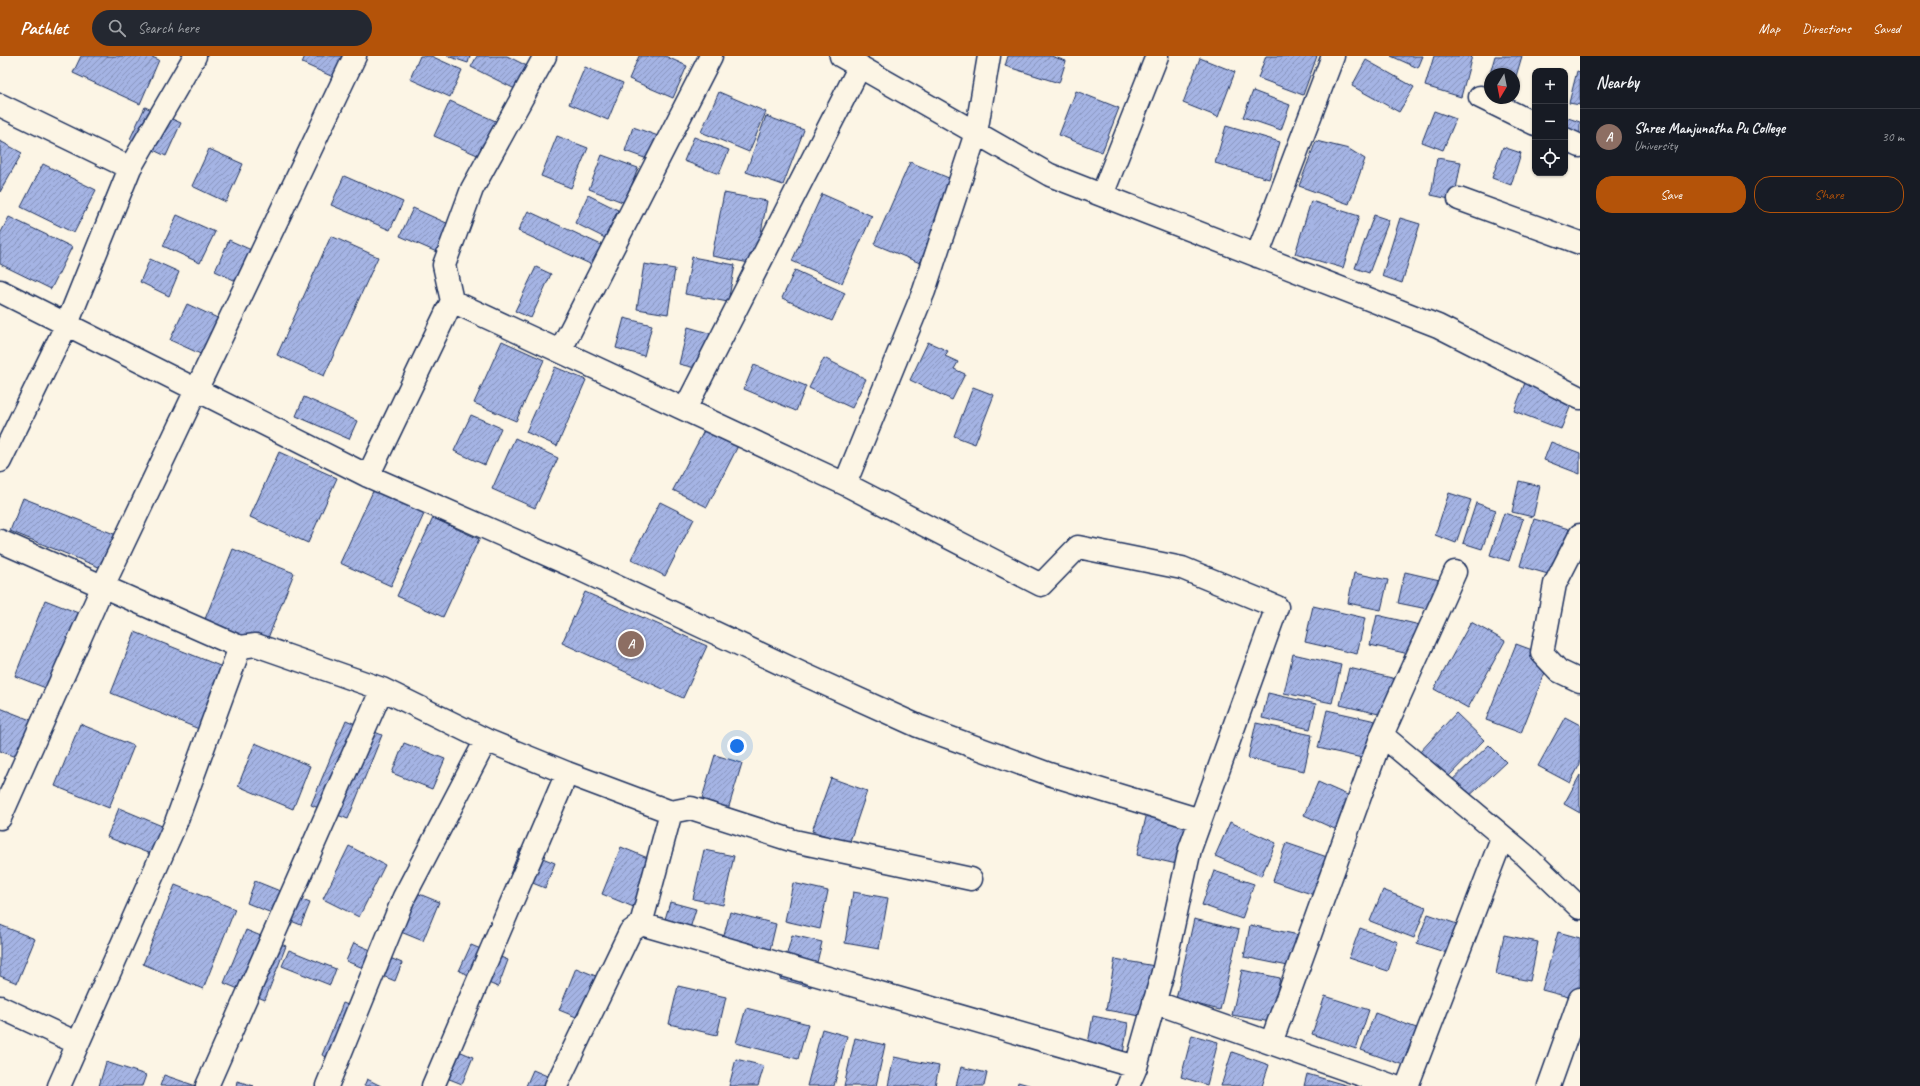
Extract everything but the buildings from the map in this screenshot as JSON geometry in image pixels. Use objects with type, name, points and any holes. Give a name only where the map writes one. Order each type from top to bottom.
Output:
[{"type":"street","points":[[0,461],[67,324],[130,168],[194,56]]},
{"type":"street","points":[[0,818],[103,586],[355,56]]},
{"type":"street","points":[[368,476],[452,301],[444,266],[472,189],[545,56]]},
{"type":"street","points":[[560,351],[711,56]]},
{"type":"street","points":[[845,484],[924,291],[976,133],[989,56]]},
{"type":"street","points":[[1102,195],[1157,56]]},
{"type":"street","points":[[1257,256],[1333,56]]},
{"type":"street","points":[[685,409],[850,61],[1050,175],[1438,326],[1580,398]]},
{"type":"street","points":[[1480,97],[1532,123]]},
{"type":"street","points":[[0,105],[130,168]]},
{"type":"street","points":[[1567,140],[1580,146]]},
{"type":"street","points":[[1459,199],[1580,243]]},
{"type":"street","points":[[0,291],[368,476],[575,567],[795,671],[918,726],[1050,774],[1200,820]]},
{"type":"street","points":[[452,301],[845,484],[1042,585],[1078,547],[1182,568],[1277,607],[1190,849],[1164,972],[1132,1077],[642,924]]},
{"type":"street","points":[[1580,535],[1554,584],[1542,653],[1559,671],[1580,682]]},
{"type":"street","points":[[0,541],[240,647],[256,645],[382,689],[486,740],[567,773],[671,812],[691,808],[794,841],[971,879]]},
{"type":"street","points":[[1271,1043],[1382,735],[1455,572]]},
{"type":"street","points":[[59,1086],[175,825],[240,647]]},
{"type":"street","points":[[207,1086],[382,689]]},
{"type":"street","points":[[1382,735],[1502,838],[1526,856],[1580,908]]},
{"type":"street","points":[[327,1086],[404,897],[486,740]]},
{"type":"street","points":[[433,1086],[567,773]]},
{"type":"street","points":[[556,1086],[630,932],[642,924],[671,812]]},
{"type":"street","points":[[1408,1086],[1502,838]]},
{"type":"street","points":[[1549,1086],[1580,999]]},
{"type":"street","points":[[1154,1002],[1393,1086]]},
{"type":"street","points":[[0,1007],[77,1044]]},
{"type":"place","name":"Shree Manjunatha Pu College","points":[[631,644]]}]
